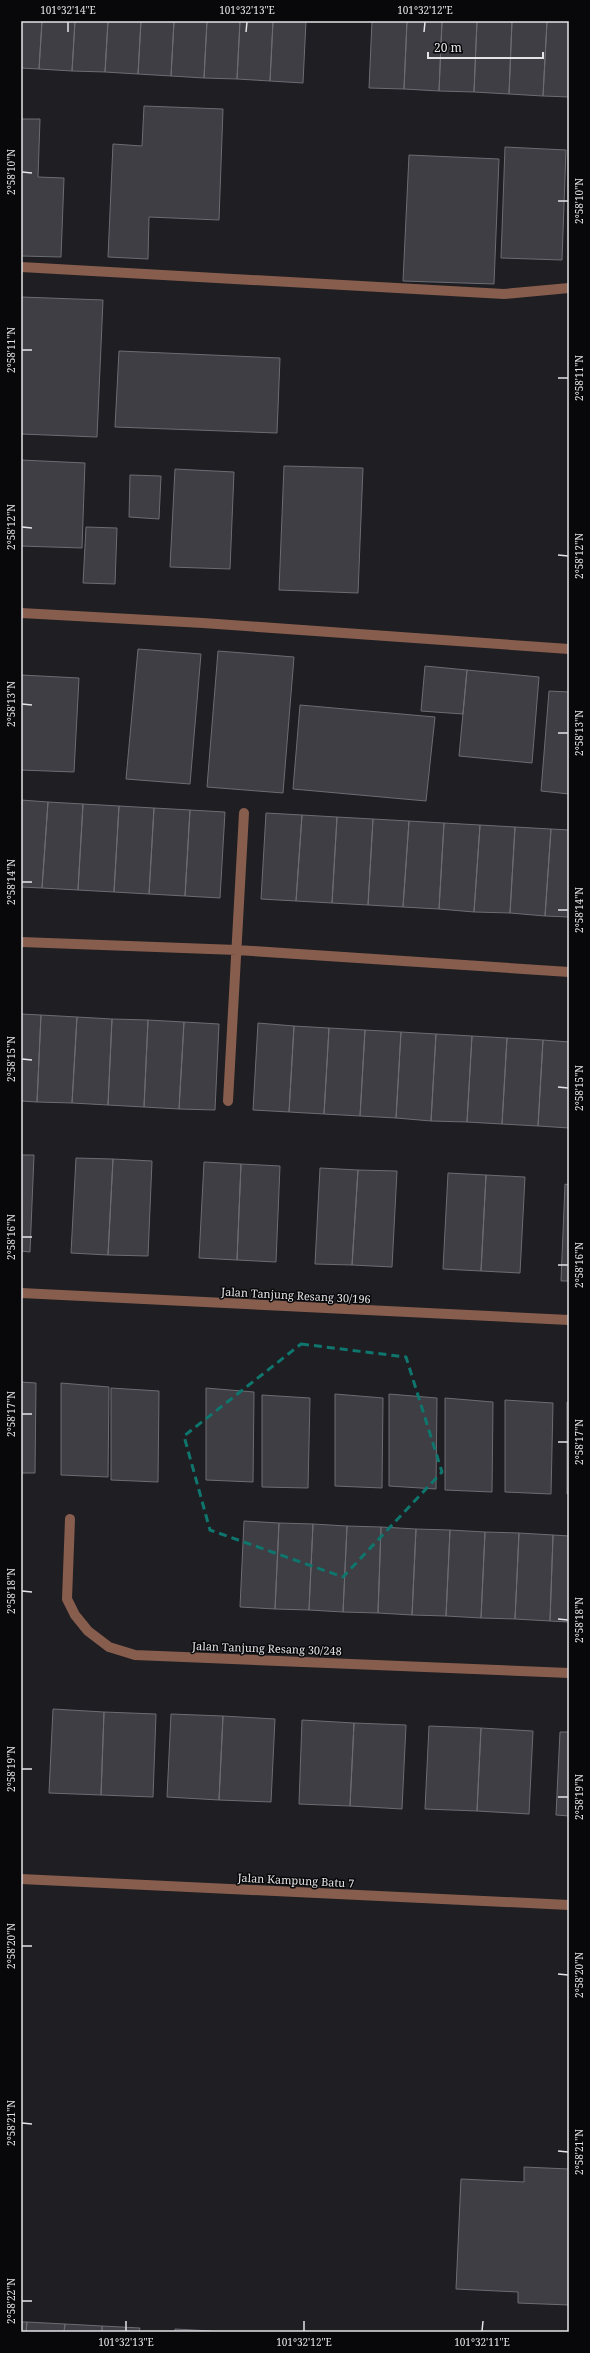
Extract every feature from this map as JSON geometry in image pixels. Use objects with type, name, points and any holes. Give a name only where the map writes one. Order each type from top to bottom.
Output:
[{"type":"street","points":[[21,268],[504,294],[569,288]]},
{"type":"street","points":[[21,614],[203,623],[569,649]]},
{"type":"street","points":[[228,1101],[244,813]]},
{"type":"street","points":[[21,942],[237,950],[569,972]]},
{"type":"street","name":"Jalan Tanjung Resang 30/196","points":[[21,1293],[569,1320]]},
{"type":"street","name":"Jalan Tanjung Resang 30/248","points":[[70,1519],[67,1599],[75,1615],[88,1631],[109,1647],[135,1655],[569,1673]]},
{"type":"street","name":"Jalan Kampung Batu 7","points":[[21,1879],[569,1905]]},
{"type":"highlighted area","points":[[301,1344],[406,1357],[442,1472],[343,1577],[210,1530],[184,1436]]},
{"type":"building","points":[[21,21],[42,21],[39,69],[21,68]]},
{"type":"building","points":[[42,21],[75,21],[72,71],[39,69]]},
{"type":"building","points":[[75,21],[108,21],[105,72],[72,71]]},
{"type":"building","points":[[108,21],[141,21],[138,74],[105,72]]},
{"type":"building","points":[[141,21],[174,21],[171,76],[138,74]]},
{"type":"building","points":[[174,21],[207,21],[204,78],[171,76]]},
{"type":"building","points":[[207,21],[240,21],[237,79],[204,78]]},
{"type":"building","points":[[240,21],[273,21],[270,81],[237,79]]},
{"type":"building","points":[[273,21],[306,21],[303,83],[270,81]]},
{"type":"building","points":[[372,21],[407,21],[404,89],[369,88]]},
{"type":"building","points":[[407,21],[442,21],[439,91],[404,89]]},
{"type":"building","points":[[442,21],[477,21],[474,92],[439,91]]},
{"type":"building","points":[[477,21],[512,21],[509,94],[474,92]]},
{"type":"building","points":[[512,21],[547,21],[543,96],[509,94]]},
{"type":"building","points":[[547,21],[569,21],[569,97],[543,96]]},
{"type":"building","points":[[144,106],[223,109],[219,220],[149,217],[148,259],[108,257],[113,144],[142,146]]},
{"type":"building","points":[[21,119],[40,119],[38,177],[64,178],[61,257],[21,256]]},
{"type":"building","points":[[505,147],[566,150],[562,260],[501,258]]},
{"type":"building","points":[[409,155],[499,159],[494,284],[403,281]]},
{"type":"building","points":[[21,297],[103,300],[97,437],[21,434]]},
{"type":"building","points":[[119,351],[280,358],[277,433],[115,427]]},
{"type":"building","points":[[21,460],[85,463],[82,548],[21,546]]},
{"type":"building","points":[[284,466],[363,468],[358,593],[279,590]]},
{"type":"building","points":[[175,469],[234,472],[230,569],[170,567]]},
{"type":"building","points":[[130,475],[161,476],[159,519],[129,517]]},
{"type":"building","points":[[86,527],[117,528],[115,584],[83,583]]},
{"type":"building","points":[[138,649],[201,654],[190,784],[126,779]]},
{"type":"building","points":[[218,651],[294,657],[283,793],[207,787]]},
{"type":"building","points":[[425,666],[467,670],[463,714],[421,711]]},
{"type":"building","points":[[467,670],[539,677],[532,763],[459,756]]},
{"type":"building","points":[[21,675],[79,678],[74,772],[21,770]]},
{"type":"building","points":[[549,691],[569,692],[569,794],[541,791]]},
{"type":"building","points":[[300,705],[435,717],[426,801],[293,789]]},
{"type":"building","points":[[21,800],[48,802],[42,888],[21,887]]},
{"type":"building","points":[[48,802],[83,804],[78,890],[42,888]]},
{"type":"building","points":[[83,804],[119,806],[114,892],[78,890]]},
{"type":"building","points":[[119,806],[154,808],[149,894],[114,892]]},
{"type":"building","points":[[154,808],[190,810],[185,896],[149,894]]},
{"type":"building","points":[[190,810],[225,812],[220,898],[185,896]]},
{"type":"building","points":[[266,813],[302,815],[296,901],[261,899]]},
{"type":"building","points":[[302,815],[337,817],[332,903],[296,901]]},
{"type":"building","points":[[337,817],[373,819],[368,905],[332,903]]},
{"type":"building","points":[[373,819],[409,821],[403,907],[368,905]]},
{"type":"building","points":[[409,821],[444,823],[439,909],[403,907]]},
{"type":"building","points":[[444,823],[480,825],[474,912],[439,909]]},
{"type":"building","points":[[480,825],[515,827],[510,913],[474,912]]},
{"type":"building","points":[[515,827],[551,829],[545,916],[510,913]]},
{"type":"building","points":[[551,829],[569,830],[569,917],[545,916]]},
{"type":"building","points":[[21,1014],[41,1015],[37,1102],[21,1101]]},
{"type":"building","points":[[41,1015],[77,1017],[72,1103],[37,1102]]},
{"type":"building","points":[[77,1017],[112,1019],[108,1105],[72,1103]]},
{"type":"building","points":[[112,1019],[148,1020],[144,1107],[108,1105]]},
{"type":"building","points":[[148,1020],[184,1022],[179,1109],[144,1107]]},
{"type":"building","points":[[184,1022],[219,1024],[215,1110],[179,1109]]},
{"type":"building","points":[[258,1023],[294,1026],[289,1112],[253,1110]]},
{"type":"building","points":[[294,1026],[329,1028],[324,1114],[289,1112]]},
{"type":"building","points":[[329,1028],[365,1030],[360,1116],[324,1114]]},
{"type":"building","points":[[365,1030],[401,1032],[396,1118],[360,1116]]},
{"type":"building","points":[[401,1032],[436,1034],[431,1121],[396,1118]]},
{"type":"building","points":[[436,1034],[472,1036],[467,1122],[431,1121]]},
{"type":"building","points":[[472,1036],[507,1038],[502,1124],[467,1122]]},
{"type":"building","points":[[507,1038],[543,1040],[538,1126],[502,1124]]},
{"type":"building","points":[[543,1040],[569,1042],[569,1128],[538,1126]]},
{"type":"building","points":[[21,1155],[34,1155],[30,1252],[21,1251]]},
{"type":"building","points":[[76,1158],[113,1159],[108,1255],[71,1253]]},
{"type":"building","points":[[113,1159],[152,1161],[148,1256],[108,1255]]},
{"type":"building","points":[[204,1162],[241,1164],[237,1260],[199,1258]]},
{"type":"building","points":[[241,1164],[280,1166],[276,1262],[237,1260]]},
{"type":"building","points":[[320,1168],[358,1170],[352,1265],[315,1264]]},
{"type":"building","points":[[358,1170],[397,1171],[392,1267],[352,1265]]},
{"type":"building","points":[[448,1173],[486,1175],[481,1271],[443,1269]]},
{"type":"building","points":[[486,1175],[525,1177],[520,1273],[481,1271]]},
{"type":"building","points":[[565,1184],[569,1185],[569,1281],[561,1281]]},
{"type":"building","points":[[21,1382],[36,1383],[35,1473],[21,1473]]},
{"type":"building","points":[[61,1383],[109,1387],[108,1477],[61,1475]]},
{"type":"building","points":[[111,1388],[159,1391],[158,1482],[111,1480]]},
{"type":"building","points":[[206,1388],[254,1392],[253,1482],[206,1480]]},
{"type":"building","points":[[335,1394],[383,1398],[382,1488],[335,1486]]},
{"type":"building","points":[[389,1394],[437,1398],[436,1489],[389,1486]]},
{"type":"building","points":[[262,1395],[310,1398],[308,1488],[262,1487]]},
{"type":"building","points":[[445,1398],[493,1402],[492,1492],[445,1490]]},
{"type":"building","points":[[505,1400],[553,1403],[551,1494],[505,1492]]},
{"type":"building","points":[[567,1402],[569,1402],[569,1494],[567,1494]]},
{"type":"building","points":[[244,1521],[279,1523],[275,1609],[240,1607]]},
{"type":"building","points":[[279,1523],[313,1524],[309,1610],[275,1609]]},
{"type":"building","points":[[313,1524],[347,1526],[343,1612],[309,1610]]},
{"type":"building","points":[[347,1526],[381,1527],[378,1613],[343,1612]]},
{"type":"building","points":[[381,1527],[416,1529],[412,1615],[378,1613]]},
{"type":"building","points":[[416,1529],[450,1530],[446,1616],[412,1615]]},
{"type":"building","points":[[450,1530],[485,1532],[481,1618],[446,1616]]},
{"type":"building","points":[[485,1532],[519,1533],[515,1619],[481,1618]]},
{"type":"building","points":[[519,1533],[553,1535],[550,1621],[515,1619]]},
{"type":"building","points":[[553,1535],[569,1536],[569,1622],[550,1621]]},
{"type":"building","points":[[53,1709],[104,1712],[101,1795],[49,1793]]},
{"type":"building","points":[[104,1712],[156,1714],[153,1797],[101,1795]]},
{"type":"building","points":[[171,1714],[223,1716],[219,1800],[167,1797]]},
{"type":"building","points":[[223,1716],[275,1719],[271,1802],[219,1800]]},
{"type":"building","points":[[302,1720],[354,1723],[350,1806],[299,1804]]},
{"type":"building","points":[[354,1723],[406,1725],[402,1809],[350,1806]]},
{"type":"building","points":[[429,1726],[481,1728],[477,1811],[425,1809]]},
{"type":"building","points":[[481,1728],[533,1731],[529,1814],[477,1811]]},
{"type":"building","points":[[560,1732],[569,1732],[569,1816],[556,1815]]},
{"type":"building","points":[[524,2167],[569,2169],[569,2305],[518,2303],[518,2292],[456,2289],[461,2179],[524,2182]]},
{"type":"building","points":[[21,2322],[27,2322],[26,2332],[21,2332]]},
{"type":"building","points":[[27,2322],[65,2324],[64,2332],[26,2332]]},
{"type":"building","points":[[65,2324],[102,2326],[102,2332],[64,2332]]},
{"type":"building","points":[[102,2326],[140,2328],[139,2332],[102,2332]]},
{"type":"building","points":[[175,2329],[211,2331],[211,2332],[175,2332]]}]
